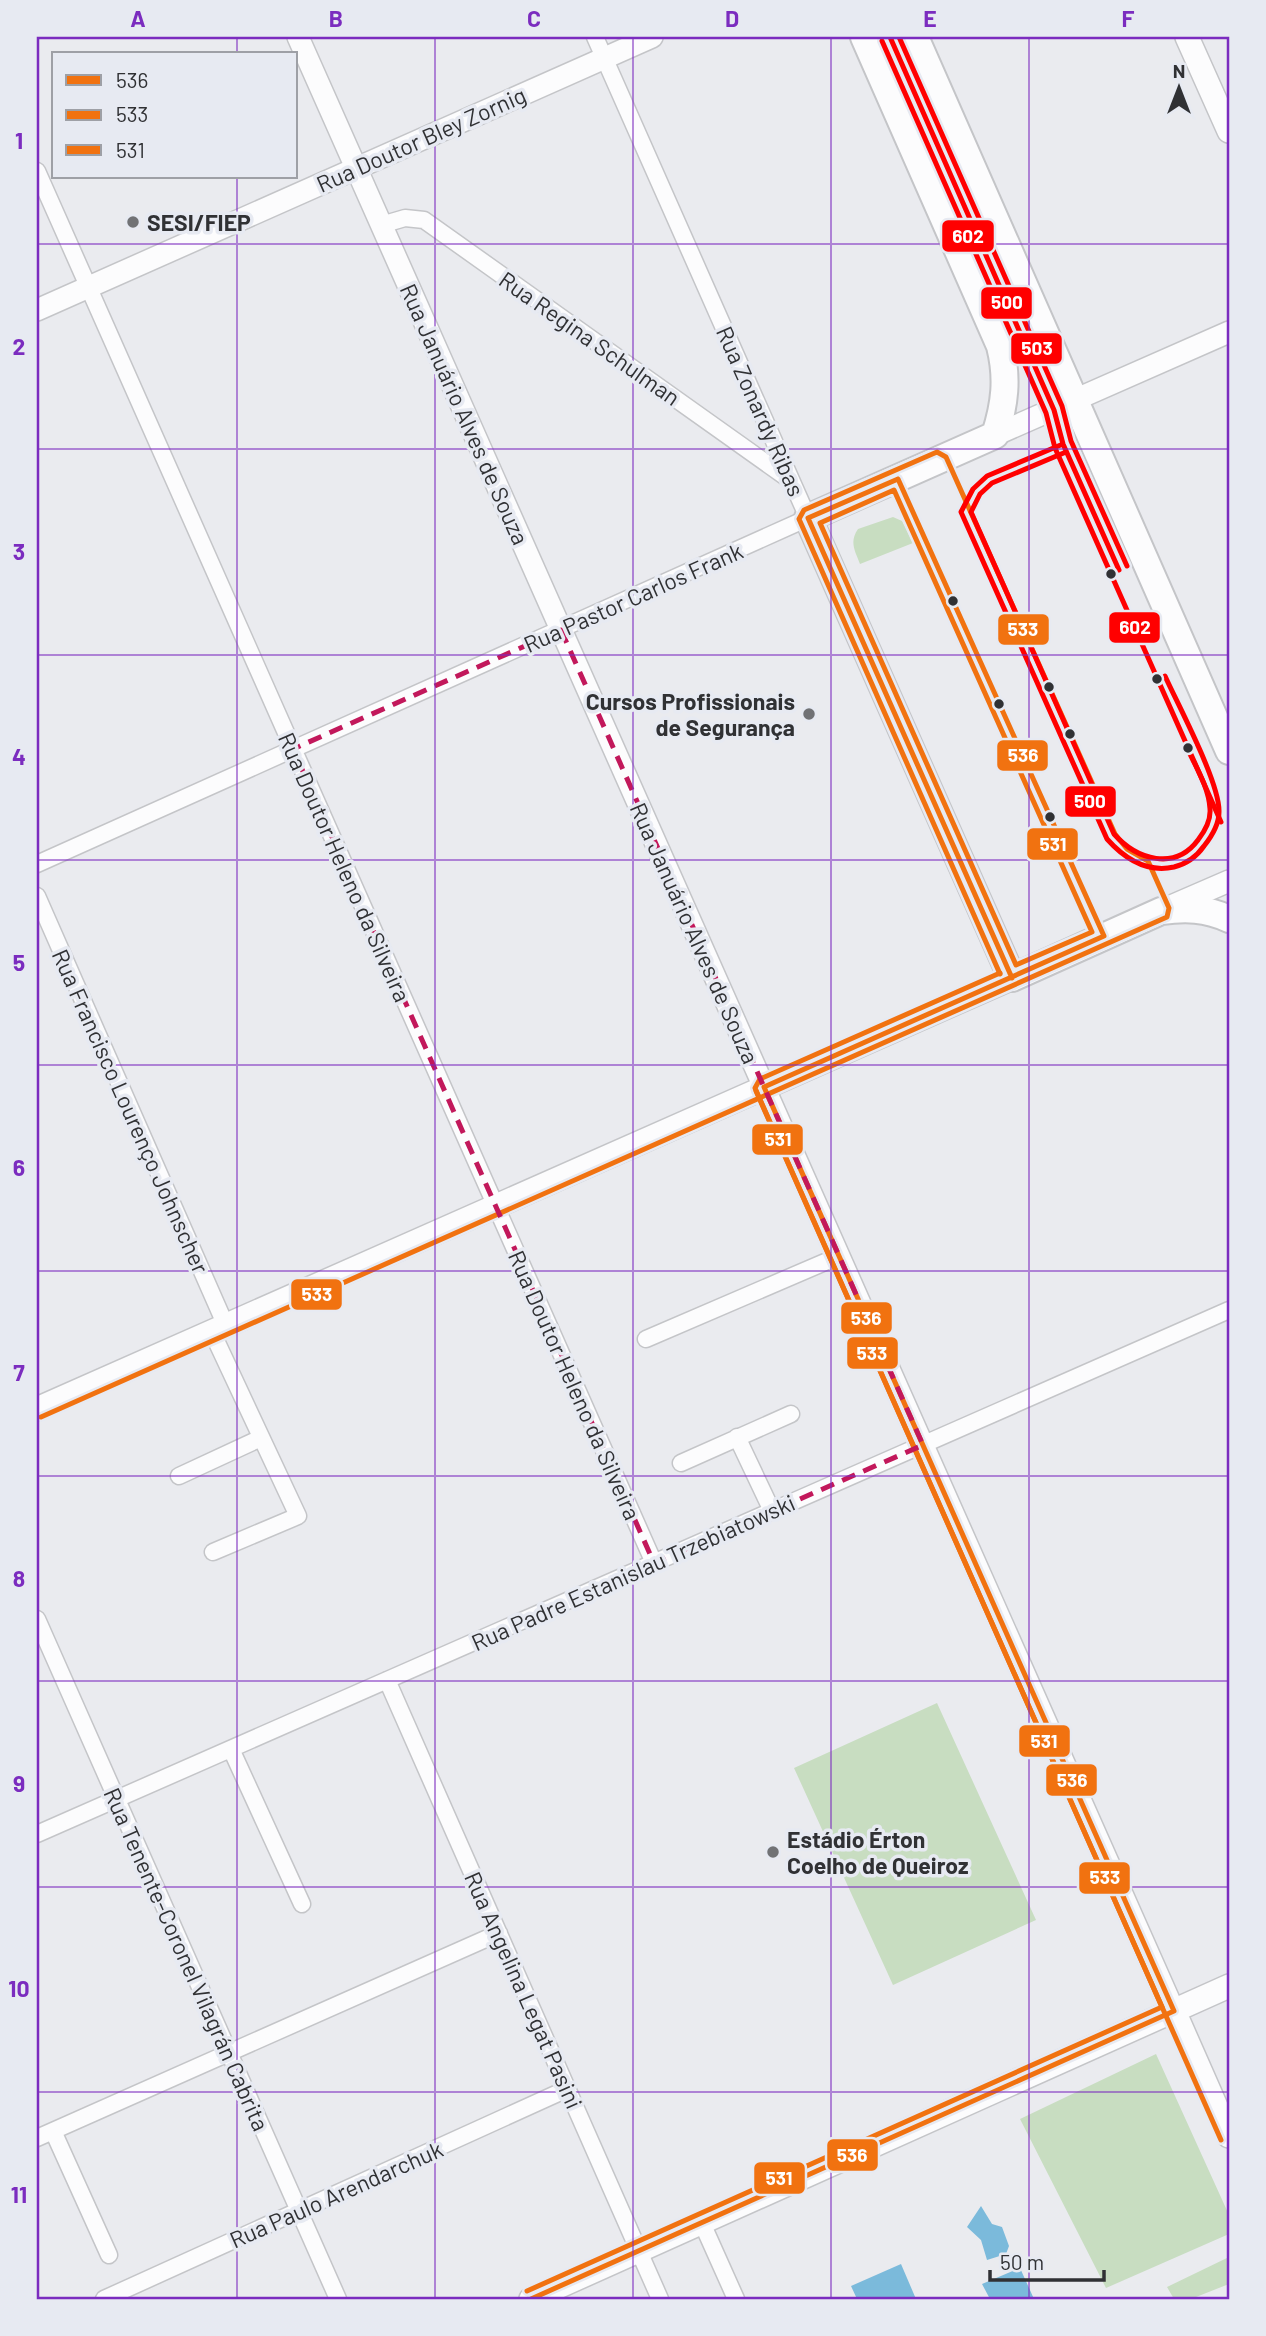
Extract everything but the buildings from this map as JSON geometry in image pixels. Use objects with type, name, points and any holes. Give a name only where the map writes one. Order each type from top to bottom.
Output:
[{"type":"main road","points":[[864,37],[1000,346],[1006,382],[1003,408],[995,435]]},
{"type":"main road","points":[[915,37],[1229,751]]},
{"type":"main road","points":[[1188,37],[1229,131]]},
{"type":"main road","name":"Rua Pastor Carlos Frank","points":[[808,518],[995,435]]},
{"type":"main road","name":"Rua Zonardy Ribas","points":[[808,518],[1012,978]]},
{"type":"main road","points":[[37,1409],[1161,911],[1186,908],[1212,912],[1229,919]]},
{"type":"main road","points":[[531,2299],[1229,1986]]},
{"type":"main road","name":"Rua Januário Alves de Souza","points":[[1174,2011],[1229,2136]]},
{"type":"street","name":"Rua Januário Alves de Souza","points":[[298,37],[1174,2011]]},
{"type":"street","name":"Rua Zonardy Ribas","points":[[595,37],[808,518]]},
{"type":"street","name":"Rua Doutor Bley Zornig","points":[[37,310],[652,37]]},
{"type":"street","name":"Rua Doutor Heleno da Silveira","points":[[37,171],[654,1563]]},
{"type":"street","name":"Rua Regina Schulman","points":[[381,225],[404,218],[424,220],[792,482]]},
{"type":"street","name":"Rua Pastor Carlos Frank","points":[[995,435],[1229,332]]},
{"type":"street","name":"Rua Pastor Carlos Frank","points":[[37,864],[808,518]]},
{"type":"street","points":[[1161,911],[1229,881]]},
{"type":"street","name":"Rua Francisco Lourenço Johnscher","points":[[37,897],[219,1329],[261,1438],[298,1516],[213,1552]]},
{"type":"street","points":[[646,1339],[839,1255]]},
{"type":"street","name":"Rua Padre Estanislau Trzebiatowski","points":[[37,1834],[1229,1310]]},
{"type":"street","points":[[681,1463],[791,1414]]},
{"type":"street","points":[[737,1437],[772,1511]]},
{"type":"street","points":[[178,1476],[261,1438]]},
{"type":"street","name":"Rua Tenente-Coronel Vilagrán Cabrita","points":[[37,1619],[338,2299]]},
{"type":"street","name":"Rua Angelina Legat Pasini","points":[[387,1680],[660,2299]]},
{"type":"street","points":[[231,1749],[302,1904]]},
{"type":"street","points":[[37,2138],[499,1933]]},
{"type":"street","name":"Rua Paulo Arendarchuk","points":[[104,2299],[567,2089]]},
{"type":"street","points":[[53,2131],[110,2255]]},
{"type":"street","points":[[702,2223],[736,2299]]},
{"type":"highlighted area","points":[[561,630],[923,1445],[654,1563],[293,749]]},
{"type":"green space","points":[[893,517],[902,521],[913,543],[860,564],[853,542],[858,529]]},
{"type":"green space","points":[[937,1703],[1036,1920],[893,1985],[794,1768]]},
{"type":"green space","points":[[1156,2054],[1229,2215],[1229,2234],[1106,2288],[1020,2119]]},
{"type":"green space","points":[[1229,2257],[1229,2284],[1191,2299],[1174,2299],[1167,2287]]},
{"type":"water","points":[[981,2206],[992,2224],[1002,2227],[1009,2246],[1006,2254],[987,2260],[981,2240],[967,2227]]},
{"type":"water","points":[[901,2264],[916,2299],[857,2299],[851,2286]]},
{"type":"water","points":[[1020,2268],[1034,2299],[990,2299],[982,2284]]},
{"type":"transit line","name":"500","points":[[890,37],[1054,410],[1063,444],[1119,570]]},
{"type":"transit line","name":"503","points":[[899,37],[1062,406],[1071,441],[1127,566]]},
{"type":"transit line","name":"602","points":[[882,41],[1046,413],[1055,448],[1221,822]]},
{"type":"transit line","name":"500","points":[[1063,444],[987,476],[973,489],[961,512],[1107,839],[1129,858],[1155,868],[1183,864],[1198,853],[1214,830],[1219,812],[1218,799],[1206,764],[1165,676]]},
{"type":"transit line","name":"533","points":[[41,1417],[1167,917],[1169,908],[1148,861],[1127,849],[1115,834],[946,457],[937,452],[804,510],[799,519],[1000,974]]},
{"type":"transit line","name":"503","points":[[1066,452],[992,483],[980,494],[971,512],[1114,834],[1134,850],[1156,858],[1178,856],[1189,850],[1207,826],[1210,813],[1207,793],[1187,748]]},
{"type":"transit line","name":"536","points":[[898,479],[1104,936]]},
{"type":"transit line","name":"536","points":[[808,518],[898,479]]},
{"type":"transit line","name":"531","points":[[894,490],[1092,932],[1016,965],[820,523],[894,490]]},
{"type":"transit line","name":"536","points":[[808,518],[1012,978]]},
{"type":"transit line","name":"536","points":[[764,1087],[1104,936]]},
{"type":"transit line","name":"531","points":[[527,2291],[1162,2007],[755,1088],[760,1079],[1000,973]]},
{"type":"transit line","name":"536","points":[[764,1087],[1174,2011]]},
{"type":"transit line","name":"533","points":[[756,1091],[1221,2140]]},
{"type":"transit line","name":"536","points":[[531,2299],[1174,2011]]},
{"type":"place","name":"SESI/FIEP","points":[[133,222]]},
{"type":"place","name":"Cursos Profissionais de Segurança","points":[[809,714]]},
{"type":"place","name":"Estádio Érton Coelho de Queiroz","points":[[773,1852]]}]
